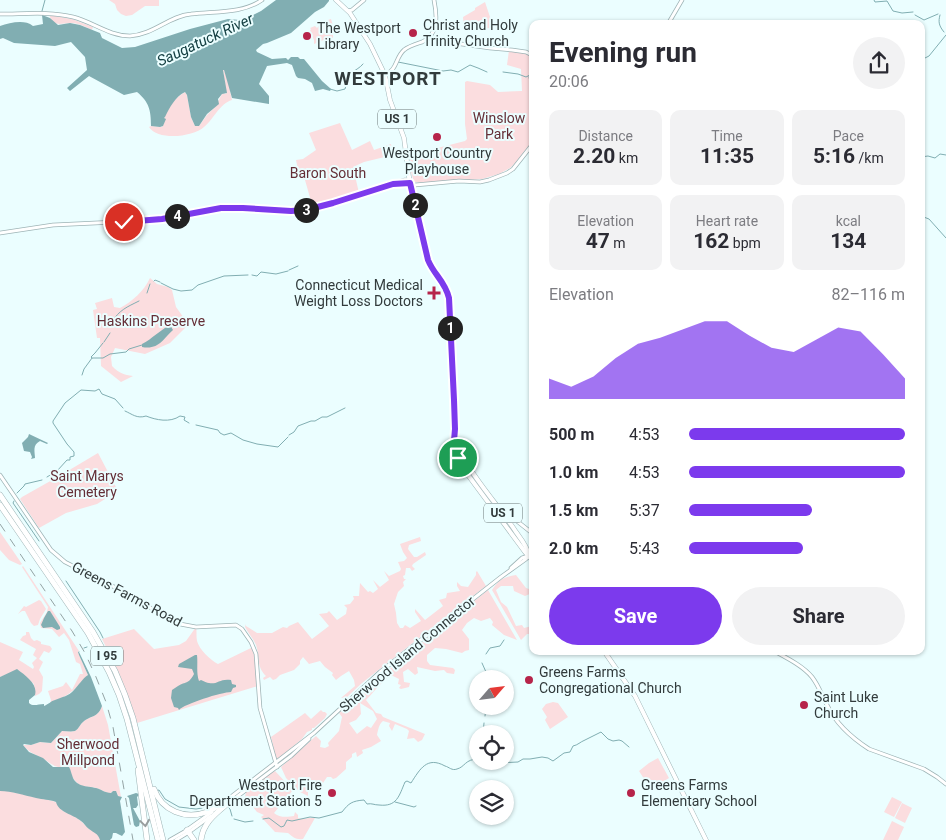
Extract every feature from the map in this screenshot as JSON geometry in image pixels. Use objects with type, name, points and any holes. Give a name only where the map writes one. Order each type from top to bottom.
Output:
[{"type":"highway","name":"I 95","points":[[0,495],[90,627],[118,677],[127,700],[164,840]]},
{"type":"highway","name":"I 95","points":[[0,505],[101,655],[126,714],[158,840]]},
{"type":"highway","points":[[133,740],[147,840]]},
{"type":"highway","points":[[141,752],[156,795],[168,809],[181,813],[202,813],[226,803]]},
{"type":"highway","points":[[201,840],[207,822],[226,803]]},
{"type":"highway","points":[[188,831],[194,840]]},
{"type":"main road","points":[[0,14],[42,13],[72,17],[112,34],[134,36],[151,31],[183,15],[235,10],[256,4],[262,0]]},
{"type":"main road","name":"US 1","points":[[336,0],[354,19],[370,44],[385,75],[390,100],[403,136],[410,183],[428,260],[444,285],[449,298],[454,438],[461,465],[520,546],[529,555]]},
{"type":"main road","points":[[348,11],[364,0]]},
{"type":"main road","points":[[385,75],[393,70],[405,49],[430,38],[437,20],[434,0]]},
{"type":"main road","points":[[670,20],[682,0]]},
{"type":"main road","points":[[430,38],[529,54]]},
{"type":"main road","points":[[0,233],[53,225],[158,220],[221,208],[306,210],[394,184],[410,183],[424,185],[459,181],[485,181],[513,169],[529,149]]},
{"type":"main road","name":"US 1","points":[[455,433],[458,447],[467,462],[528,550],[529,555]]},
{"type":"main road","points":[[461,465],[467,462]]},
{"type":"main road","name":"Greens Farms Road","points":[[0,475],[53,553],[62,559],[136,598],[168,619],[180,624],[196,627],[236,626],[242,629],[250,640],[256,654],[260,708],[276,765]]},
{"type":"main road","points":[[503,513],[507,513],[529,532]]},
{"type":"main road","points":[[499,518],[503,520],[510,518],[516,521]]},
{"type":"main road","points":[[520,546],[523,554],[522,558]]},
{"type":"main road","points":[[61,552],[62,559]]},
{"type":"main road","name":"Sherwood Island Connector","points":[[501,577],[522,558],[529,555]]},
{"type":"main road","name":"Sherwood Island Connector","points":[[176,840],[276,765],[314,733],[375,676],[529,555]]},
{"type":"main road","points":[[607,655],[635,696],[706,840]]},
{"type":"main road","points":[[781,655],[803,668],[811,676],[817,684],[834,719],[862,745],[924,769],[946,784]]},
{"type":"main road","name":"Sherwood Island Connector","points":[[170,840],[188,831]]},
{"type":"green space","points":[[109,0],[159,0],[159,6],[145,6],[132,15],[126,16],[121,14],[115,4]]},
{"type":"green space","points":[[485,2],[493,28],[464,29],[463,17]]},
{"type":"green space","points":[[49,15],[72,19],[93,27],[92,30],[76,23],[59,24],[54,22]]},
{"type":"green space","points":[[331,19],[333,38],[331,37],[314,44],[310,28],[315,26],[317,28],[322,22]]},
{"type":"green space","name":"Winslow Park","points":[[509,50],[529,54],[529,146],[521,158],[510,168],[499,174],[482,179],[414,182],[411,172],[410,155],[467,139],[465,82],[490,85],[498,92],[522,91],[521,69],[507,65]]},
{"type":"green space","points":[[223,70],[230,87],[232,100],[220,108],[208,124],[192,133],[176,136],[160,134],[149,127],[162,127],[169,107],[185,92],[191,117],[195,126],[199,126],[215,107],[222,94],[226,94]]},
{"type":"green space","name":"Baron South","points":[[340,123],[352,150],[370,141],[374,150],[391,144],[393,155],[364,162],[353,167],[359,193],[313,208],[305,180],[300,179],[296,160],[303,159],[316,150],[309,133]]},
{"type":"green space","name":"Haskins Preserve","points":[[150,278],[157,284],[172,290],[176,307],[186,321],[187,326],[170,343],[145,354],[115,348],[111,357],[112,366],[122,373],[133,376],[121,382],[101,366],[100,338],[97,338],[93,310],[97,309],[95,303],[112,298],[114,307],[120,308],[138,295]]},
{"type":"green space","name":"Saint Marys Cemetery","points":[[98,453],[118,491],[97,504],[66,513],[39,528],[20,499]]},
{"type":"green space","points":[[0,532],[22,564],[20,565],[9,560],[0,550]]},
{"type":"green space","points":[[420,537],[421,541],[409,545],[408,549],[414,557],[425,552],[426,555],[413,564],[412,566],[415,569],[412,571],[410,568],[406,568],[405,575],[403,576],[406,579],[403,582],[404,586],[398,592],[394,604],[397,623],[400,628],[403,628],[405,625],[410,628],[421,621],[415,609],[425,620],[443,606],[439,600],[446,598],[447,593],[460,591],[457,582],[461,586],[468,587],[477,571],[486,586],[362,683],[347,697],[341,698],[355,686],[349,671],[336,680],[332,675],[333,673],[320,661],[309,664],[303,657],[300,664],[294,670],[280,675],[273,680],[270,677],[264,680],[263,678],[266,676],[259,665],[256,645],[245,627],[246,624],[246,626],[257,633],[272,633],[298,622],[312,639],[329,626],[319,614],[329,611],[337,620],[346,614],[347,608],[344,605],[350,604],[354,599],[353,596],[359,596],[360,583],[368,592],[373,593],[378,589],[373,580],[380,587],[389,580],[384,571],[389,576],[400,571],[398,562],[404,561],[407,558],[400,544]]},
{"type":"green space","points":[[23,566],[79,651],[88,675],[66,696],[50,704],[51,700],[48,691],[63,686],[66,682],[72,690],[80,674],[83,674],[80,664],[76,662],[69,640],[64,633],[59,637],[52,629],[41,628],[40,623],[48,607]]},
{"type":"green space","points":[[516,575],[526,588],[529,589],[529,594],[525,596],[514,591],[513,586],[501,586],[496,590],[516,626],[522,625],[524,628],[529,627],[529,634],[521,640],[492,590],[497,583]]},
{"type":"green space","points":[[488,590],[517,640],[504,635],[492,625],[493,622],[490,618],[481,621],[474,618],[462,630],[469,639],[469,650],[462,653],[435,648],[427,655],[427,661],[430,665],[453,668],[455,670],[454,674],[447,673],[444,670],[435,671],[417,667],[418,673],[415,675],[408,669],[403,672],[404,682],[410,683],[409,687],[401,689],[399,688],[401,685],[398,684],[399,679],[391,675],[366,700],[376,713],[425,734],[422,740],[418,742],[414,738],[407,739],[409,731],[407,729],[395,724],[392,731],[389,726],[390,723],[383,721],[377,735],[381,741],[362,750],[363,753],[357,757],[356,752],[352,754],[352,757],[346,762],[346,769],[336,778],[327,777],[323,783],[317,785],[313,790],[310,789],[308,796],[300,792],[286,778],[281,767],[316,736],[321,741],[320,747],[325,748],[329,746],[328,743],[339,731],[342,717],[339,713],[385,672]],"holes":[[[360,703],[373,711],[377,719],[371,728],[367,726],[357,734],[349,723],[356,720],[361,714]]]},
{"type":"green space","points":[[39,600],[46,609],[38,625],[34,626],[25,611],[18,614],[24,606],[26,607]]},
{"type":"green space","points":[[196,627],[197,641],[200,647],[208,657],[218,664],[253,647],[258,686],[137,723],[119,673],[102,639],[134,629],[154,649],[179,645],[186,641]]},
{"type":"green space","points":[[26,632],[29,632],[34,641],[37,640],[41,644],[50,646],[52,649],[49,653],[44,651],[39,659],[43,662],[39,670],[43,677],[42,691],[35,696],[34,684],[18,670],[0,677],[0,642],[23,652],[19,660],[33,669],[32,663],[37,658],[33,655],[36,649],[20,640],[26,635]]},
{"type":"green space","points":[[558,703],[568,717],[550,729],[545,720],[547,717],[542,709],[546,704]]},
{"type":"green space","name":"Sherwood Millpond","points":[[102,706],[108,725],[121,797],[113,791],[107,793],[79,784],[72,777],[68,767],[54,766],[32,753],[23,745],[40,742],[51,743],[62,731],[75,731],[83,722],[98,713]]},
{"type":"green space","points":[[321,710],[327,714],[325,718],[279,758],[276,758],[271,737],[305,713],[311,719]]},
{"type":"green space","points":[[658,758],[669,778],[651,786],[648,785],[639,771]]},
{"type":"green space","points":[[275,771],[293,790],[274,813],[278,816],[286,817],[294,816],[295,812],[298,818],[315,818],[303,839],[296,839],[288,833],[275,832],[261,817],[264,815],[257,812],[245,797],[246,792]]},
{"type":"green space","points":[[0,791],[10,791],[56,802],[63,811],[74,816],[89,829],[96,832],[100,840],[0,840]]},
{"type":"green space","points":[[892,797],[902,802],[894,817],[884,812]]},
{"type":"green space","points":[[902,803],[912,808],[905,823],[895,818]]},
{"type":"green space","points":[[892,821],[904,827],[898,840],[883,840]]},
{"type":"water","name":"Saugatuck River","points":[[276,0],[329,0],[324,7],[315,12],[291,33],[263,44],[256,50],[272,59],[286,58],[288,60],[291,57],[298,57],[304,59],[331,89],[330,91],[323,89],[315,91],[312,83],[298,78],[292,65],[287,63],[267,66],[259,84],[269,96],[269,104],[232,98],[223,70],[227,93],[222,94],[218,99],[219,104],[207,114],[199,126],[195,126],[191,117],[185,92],[173,103],[164,118],[166,119],[163,126],[160,127],[151,126],[148,107],[144,99],[137,92],[124,95],[89,76],[70,91],[67,88],[87,70],[85,57],[71,42],[55,46],[14,43],[3,38],[0,39],[0,26],[17,22],[33,26],[43,24],[42,15],[50,18],[58,25],[70,23],[100,33],[102,38],[122,48],[135,47],[228,19],[241,21],[261,11]]},
{"type":"water","points":[[170,325],[173,330],[160,343],[153,347],[142,347],[142,344]]},
{"type":"water","points":[[29,434],[48,443],[40,441],[37,443],[34,449],[35,458],[31,459],[30,452],[24,451],[22,443]]},
{"type":"water","points":[[48,611],[50,611],[60,629],[57,630],[52,627],[43,628],[41,625]]},
{"type":"water","name":"Sherwood Millpond","points":[[80,651],[102,706],[100,710],[83,722],[75,731],[62,731],[51,743],[40,742],[23,745],[29,752],[43,758],[53,767],[69,767],[74,779],[79,784],[109,793],[116,791],[118,796],[122,797],[120,801],[125,832],[122,836],[113,833],[110,840],[100,840],[97,834],[82,822],[60,809],[56,802],[13,792],[0,791],[0,677],[17,669],[35,687],[35,695],[29,700],[29,703],[34,705],[44,704],[44,706],[70,694],[88,675],[78,652]]},
{"type":"water","points":[[197,655],[199,681],[214,683],[231,680],[232,684],[236,685],[236,687],[231,692],[203,699],[179,710],[174,707],[171,698],[172,690],[188,681],[194,674],[192,669],[178,667],[179,664]]},
{"type":"water","points":[[139,794],[137,797],[138,805],[136,808],[133,808],[140,821],[139,826],[136,827],[127,796]]},
{"type":"waterway","points":[[42,11],[45,0]]},
{"type":"waterway","points":[[874,0],[875,2],[887,1],[893,11],[902,13],[913,12]]},
{"type":"waterway","points":[[915,15],[924,20],[938,14]]},
{"type":"waterway","points":[[940,15],[939,24],[944,32]]},
{"type":"waterway","points":[[925,58],[929,56],[946,35]]},
{"type":"waterway","points":[[398,62],[458,72],[470,65],[487,72]]},
{"type":"waterway","points":[[330,89],[337,91],[345,89],[350,75],[363,64]]},
{"type":"waterway","points":[[503,72],[526,77],[529,76]]},
{"type":"waterway","points":[[925,156],[935,158],[940,154],[946,155]]},
{"type":"waterway","points":[[925,218],[929,219],[946,238]]},
{"type":"waterway","points":[[289,270],[298,266]]},
{"type":"waterway","points":[[252,275],[257,276],[261,272],[276,274],[288,271]]},
{"type":"waterway","points":[[161,283],[181,291],[192,290],[198,285],[224,276],[248,275]]},
{"type":"waterway","points":[[154,281],[160,282]]},
{"type":"waterway","points":[[147,293],[150,284]]},
{"type":"waterway","points":[[112,322],[120,312],[139,301]]},
{"type":"waterway","points":[[104,342],[110,333]]},
{"type":"waterway","points":[[92,358],[103,343]]},
{"type":"waterway","points":[[82,375],[92,358],[103,358],[110,354],[126,352],[129,349],[142,345]]},
{"type":"waterway","points":[[47,477],[57,471],[67,460],[70,460],[70,457],[74,456],[74,452],[53,423],[65,403],[81,390],[95,391],[99,389],[102,394],[115,399],[123,408]]},
{"type":"waterway","points":[[289,435],[298,426],[327,417],[345,408]]},
{"type":"waterway","points":[[125,411],[137,417],[146,416],[163,420],[172,420],[180,416],[185,417],[184,420],[189,423]]},
{"type":"waterway","points":[[196,425],[218,430],[224,435],[231,433],[243,440],[257,444],[278,447],[288,437]]},
{"type":"waterway","points":[[17,493],[25,484],[42,480]]},
{"type":"waterway","points":[[14,501],[13,503],[39,541]]},
{"type":"waterway","points":[[66,581],[103,638]]},
{"type":"waterway","points":[[486,654],[490,648],[500,646],[504,640]]},
{"type":"waterway","points":[[482,663],[485,670]]},
{"type":"waterway","points":[[514,762],[523,759],[542,757],[553,761],[564,753],[570,752],[573,746],[601,732],[608,739],[622,741],[629,747]]},
{"type":"waterway","points":[[263,819],[269,818],[281,827],[284,826],[287,820],[292,821],[310,817],[319,818],[342,812],[351,803],[356,801],[364,800],[367,804],[377,805],[390,804],[396,800],[405,782],[411,783],[421,769],[429,763],[439,763],[455,769],[460,768],[469,761]]},
{"type":"waterway","points":[[156,791],[159,790],[165,799],[179,807],[196,809],[202,808],[211,802],[218,803]]},
{"type":"waterway","points":[[395,802],[416,806]]},
{"type":"waterway","points":[[228,807],[232,816]]},
{"type":"waterway","points":[[234,819],[245,822],[253,821]]},
{"type":"railway","points":[[0,524],[72,631],[96,677],[113,727],[133,840]]},
{"type":"place","name":"Christ and Holy Trinity Church","points":[[413,33]]},
{"type":"place","name":"The Westport Library","points":[[307,36]]},
{"type":"place","name":"Westport Country Playhouse","points":[[437,137]]},
{"type":"place","name":"Connecticut Medical Weight Loss Doctors","points":[[434,293]]},
{"type":"place","name":"Greens Farms Congregational Church","points":[[529,680]]},
{"type":"place","name":"Saint Luke Church","points":[[804,705]]},
{"type":"place","name":"Westport Fire Department Station 5","points":[[332,793]]},
{"type":"place","name":"Greens Farms Elementary School","points":[[631,793]]},
{"type":"district","name":"WESTPORT","points":[[388,78]]},
{"type":"route","points":[[124,222],[162,219],[221,208],[306,210],[393,184],[410,183],[430,266],[442,280],[449,298],[454,441],[458,458]]}]
